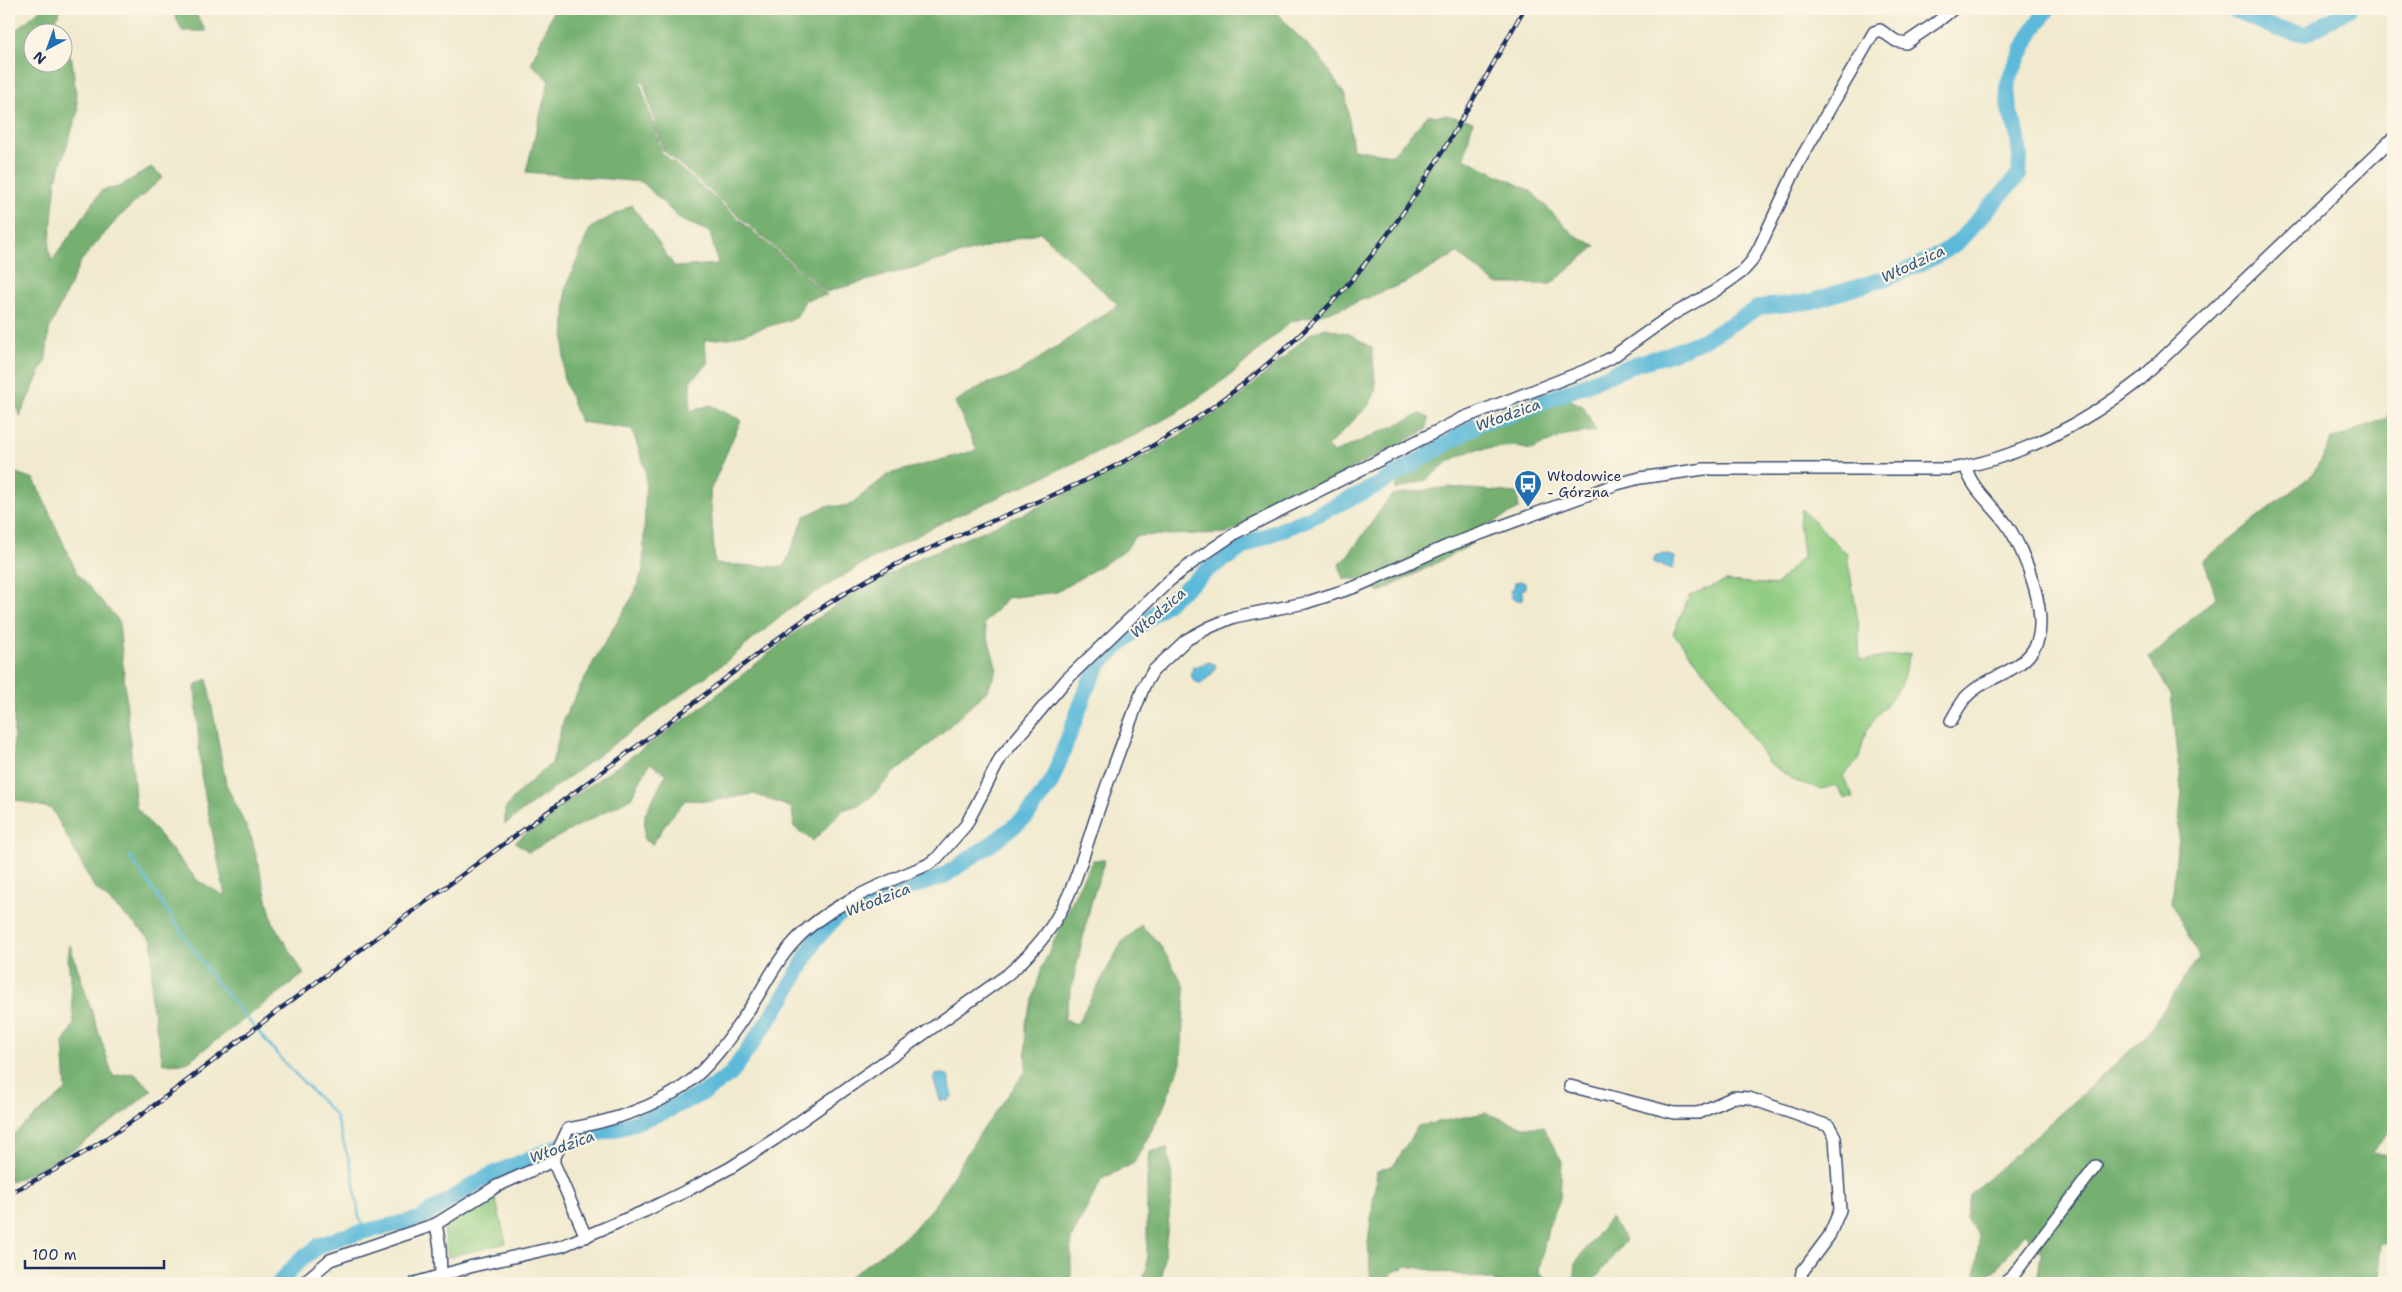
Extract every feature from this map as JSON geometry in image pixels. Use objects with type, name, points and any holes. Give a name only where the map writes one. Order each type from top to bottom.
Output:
[{"type":"street","points":[[303,1283],[330,1260],[436,1224],[497,1186],[554,1157],[564,1134],[568,1130],[616,1119],[686,1085],[719,1050],[751,1007],[779,961],[810,926],[841,905],[927,865],[937,858],[966,826],[1001,757],[1066,680],[1169,581],[1196,560],[1237,532],[1463,418],[1584,371],[1611,358],[1670,316],[1714,291],[1742,272],[1752,262],[1799,162],[1874,32],[1880,30],[1896,41],[1906,42],[1953,9]]},
{"type":"street","points":[[415,1283],[441,1274],[542,1251],[586,1237],[646,1211],[730,1168],[862,1078],[1023,961],[1048,934],[1068,898],[1144,686],[1153,671],[1186,640],[1234,617],[1304,603],[1355,587],[1447,546],[1590,494],[1640,478],[1704,469],[1919,471],[1966,467],[2023,448],[2064,429],[2118,398],[2202,323],[2393,138]]},
{"type":"street","points":[[1951,721],[1966,697],[2027,658],[2035,648],[2039,617],[2039,603],[2030,569],[2008,526],[1969,478],[1966,467]]},
{"type":"street","points":[[1570,1086],[1674,1112],[1698,1113],[1734,1096],[1749,1098],[1829,1126],[1835,1137],[1840,1210],[1829,1236],[1802,1272],[1800,1283]]},
{"type":"street","points":[[554,1157],[586,1237]]},
{"type":"street","points":[[2004,1283],[2013,1276],[2096,1166]]},
{"type":"street","points":[[436,1224],[440,1247],[441,1274]]},
{"type":"green space","points":[[41,9],[60,9],[54,22],[26,22]]},
{"type":"green space","points":[[172,9],[193,9],[206,31],[182,31]]},
{"type":"green space","points":[[554,9],[1275,9],[1288,26],[1319,56],[1346,97],[1353,149],[1392,155],[1427,116],[1445,115],[1473,121],[1464,158],[1531,191],[1573,234],[1596,246],[1551,284],[1496,284],[1457,253],[1407,282],[1339,309],[1290,322],[1232,374],[1181,410],[1138,434],[939,524],[859,566],[795,605],[728,660],[505,824],[505,809],[519,792],[552,763],[564,718],[595,659],[634,594],[643,570],[646,471],[632,429],[580,422],[563,376],[566,287],[590,228],[632,205],[675,267],[718,264],[710,232],[681,220],[642,182],[526,172],[549,80],[531,64]],"holes":[[[643,80],[663,150],[826,292],[1040,232],[1118,305],[1015,375],[983,385],[955,402],[977,450],[889,474],[848,506],[826,506],[805,516],[784,567],[715,564],[710,491],[741,420],[710,405],[690,411],[690,381],[708,364],[704,340],[730,338],[796,318],[805,300],[827,295],[662,153],[640,83]]]},
{"type":"green space","points":[[22,25],[22,72],[72,72],[72,59],[78,111],[56,180],[49,250],[52,261],[102,190],[119,187],[151,167],[163,177],[118,218],[81,261],[49,330],[46,359],[20,416],[9,385],[9,277],[16,229],[9,138],[9,86],[13,33]]},
{"type":"green space","points":[[1326,328],[1350,334],[1372,348],[1376,391],[1369,405],[1327,447],[1334,453],[1420,414],[1429,418],[1426,430],[1228,533],[1135,536],[1125,551],[1057,592],[1007,598],[984,624],[997,669],[987,691],[929,745],[893,774],[871,797],[861,804],[843,810],[813,841],[794,827],[792,808],[754,794],[712,801],[685,800],[667,822],[653,844],[644,840],[645,814],[666,774],[650,763],[631,798],[529,852],[515,842],[566,802],[694,713],[796,632],[858,591],[917,559],[1032,510],[1149,454],[1234,402],[1311,333]]},
{"type":"green space","points":[[1553,391],[1583,406],[1596,431],[1565,435],[1531,450],[1513,446],[1473,450],[1449,461],[1426,480],[1395,490],[1398,482],[1434,458],[1494,412]]},
{"type":"green space","points":[[2393,391],[2393,1126],[2372,1152],[2393,1156],[2393,1243],[2381,1243],[2380,1283],[2037,1283],[2041,1253],[2024,1233],[1996,1270],[1976,1279],[1979,1236],[1966,1218],[1970,1195],[2144,1038],[2199,957],[2172,903],[2182,789],[2171,695],[2149,657],[2216,597],[2204,560],[2313,474],[2331,440],[2387,418]]},
{"type":"green space","points":[[16,473],[34,479],[77,573],[119,621],[136,807],[198,881],[225,896],[201,775],[195,686],[207,679],[226,784],[252,839],[273,923],[304,974],[186,1063],[163,1064],[151,999],[153,941],[94,887],[52,809],[12,799],[14,721],[9,637],[9,486]]},
{"type":"green space","points":[[1448,487],[1517,493],[1519,509],[1487,525],[1467,547],[1380,592],[1361,579],[1344,579],[1339,565],[1392,495]]},
{"type":"green space","points":[[1802,509],[1847,554],[1858,621],[1860,661],[1910,653],[1901,685],[1866,731],[1858,761],[1843,776],[1854,798],[1845,798],[1836,785],[1822,789],[1795,781],[1768,762],[1720,690],[1673,633],[1690,595],[1726,581],[1776,585],[1803,556],[1799,521]]},
{"type":"green space","points":[[1093,860],[1105,860],[1091,903],[1064,1020],[1077,1024],[1122,942],[1141,925],[1159,943],[1185,987],[1181,1063],[1162,1111],[1134,1163],[1102,1179],[1071,1239],[1071,1283],[841,1283],[911,1232],[936,1203],[978,1136],[1026,1071],[1025,1026],[1042,967]]},
{"type":"green space","points":[[70,945],[113,1076],[134,1073],[152,1090],[120,1116],[64,1155],[27,1175],[9,1182],[9,1138],[66,1090],[63,1043],[74,1024],[68,957]]},
{"type":"green space","points":[[1485,1113],[1524,1127],[1543,1127],[1562,1162],[1560,1199],[1548,1228],[1539,1271],[1550,1283],[1495,1283],[1492,1280],[1407,1266],[1392,1273],[1389,1283],[1371,1283],[1368,1243],[1377,1171],[1394,1165],[1418,1126]]},
{"type":"green space","points":[[1167,1148],[1173,1183],[1161,1283],[1141,1283],[1147,1268],[1147,1179],[1150,1152]]},
{"type":"green space","points":[[494,1192],[506,1243],[448,1257],[444,1227],[447,1220]]},
{"type":"green space","points":[[1610,1218],[1626,1240],[1592,1283],[1573,1283],[1575,1263]]},
{"type":"water","points":[[1663,554],[1675,557],[1673,569],[1654,563],[1652,560],[1656,555]]},
{"type":"water","points":[[1521,581],[1525,583],[1525,589],[1521,590],[1524,597],[1521,601],[1512,598],[1510,590],[1514,588],[1515,582]]},
{"type":"water","points":[[1210,662],[1216,665],[1210,676],[1201,684],[1193,680],[1191,674],[1193,667]]},
{"type":"water","points":[[937,1073],[948,1075],[953,1096],[948,1101],[940,1100],[933,1078]]},
{"type":"waterway","name":"Włodzica","points":[[279,1283],[298,1262],[319,1246],[341,1237],[419,1219],[486,1177],[573,1140],[619,1128],[664,1112],[705,1092],[731,1074],[783,999],[816,939],[837,916],[856,906],[942,877],[994,842],[1027,816],[1051,783],[1089,683],[1102,661],[1151,616],[1209,569],[1254,541],[1310,518],[1382,483],[1480,423],[1519,412],[1638,363],[1667,355],[1706,339],[1759,307],[1809,302],[1893,276],[1933,258],[1957,243],[2019,175],[2020,157],[2017,132],[2009,110],[2007,87],[2011,74],[2030,34],[2048,9]]},
{"type":"waterway","name":"Włodzica","points":[[2232,9],[2277,29],[2307,34],[2349,9]]},
{"type":"waterway","points":[[130,856],[213,978],[283,1061],[335,1115],[352,1170],[359,1217],[366,1231]]},
{"type":"railway","points":[[9,1193],[46,1175],[82,1154],[151,1107],[284,1006],[829,603],[867,580],[906,560],[1108,470],[1185,426],[1256,374],[1327,308],[1392,229],[1447,144],[1524,9]]},
{"type":"place","name":"Włodowice - Górzna","points":[[1528,508]]}]
